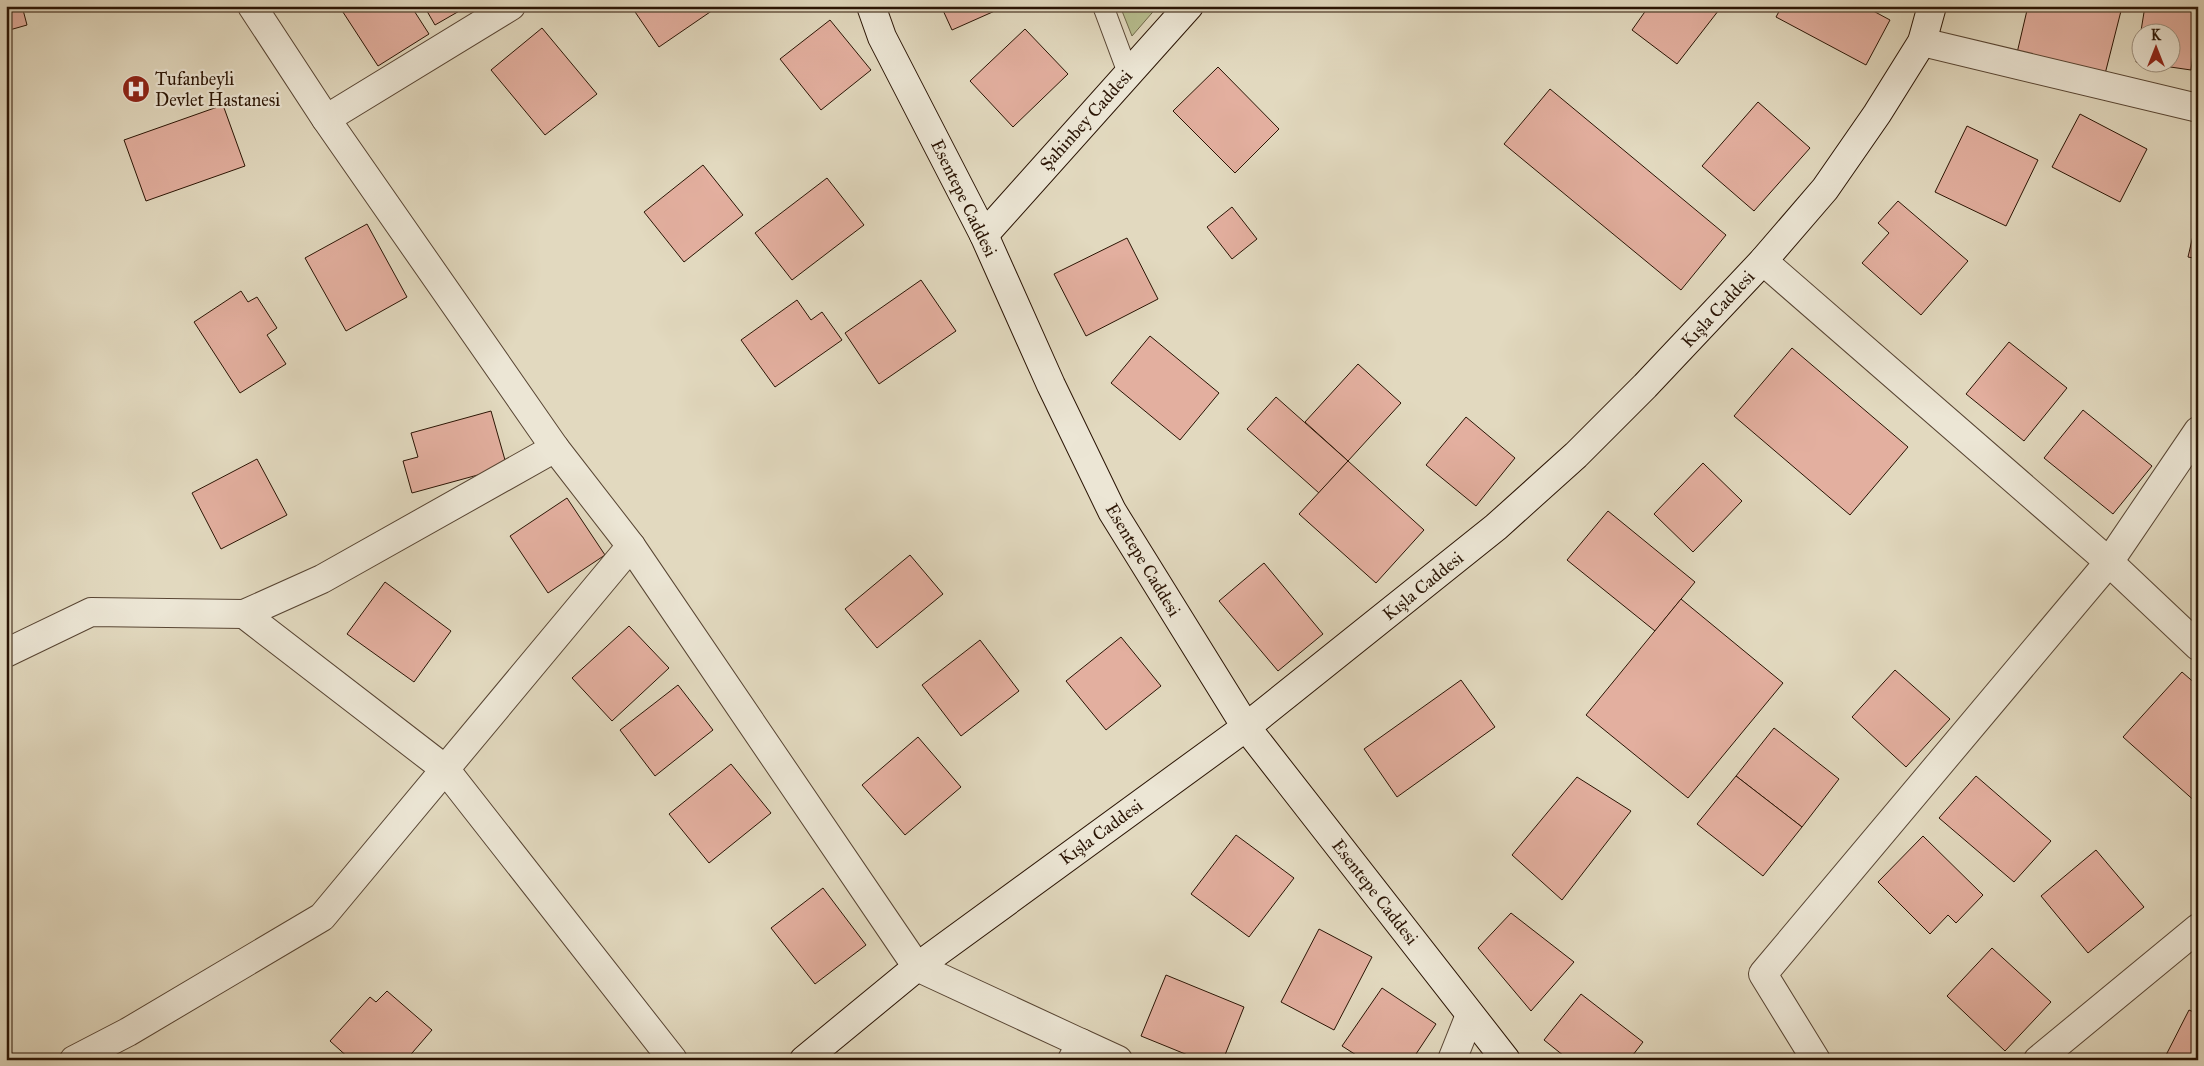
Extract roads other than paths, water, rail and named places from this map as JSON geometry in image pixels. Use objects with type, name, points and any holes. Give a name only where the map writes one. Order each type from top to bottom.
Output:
[{"type":"street","points":[[252,6],[326,119],[555,448],[631,546],[917,967],[1077,1051],[1118,1060]]},
{"type":"street","points":[[326,119],[511,6]]},
{"type":"street","name":"Esentepe Caddesi","points":[[870,6],[882,37],[984,235],[1051,385],[1112,511],[1246,727],[1506,1060]]},
{"type":"street","name":"Şahinbey Caddesi","points":[[984,235],[1189,6]]},
{"type":"street","name":"Kışla Caddesi","points":[[804,1060],[917,967],[1246,727],[1503,521],[1576,455],[1645,386],[1763,261],[1825,189],[1877,114],[1922,42],[1932,6]]},
{"type":"street","points":[[1922,42],[2198,108]]},
{"type":"street","points":[[1763,261],[2109,562],[2198,646]]},
{"type":"street","points":[[1816,1060],[1763,974],[2109,562],[2198,431]]},
{"type":"street","points":[[6,653],[90,612],[244,614],[322,579],[555,448]]},
{"type":"street","points":[[74,1060],[128,1032],[322,917],[631,546]]},
{"type":"street","points":[[244,614],[445,769],[673,1060]]},
{"type":"street","points":[[2038,1060],[2198,928]]},
{"type":"street","points":[[1452,1060],[1470,1014]]},
{"type":"lane","points":[[1103,6],[1128,73]]},
{"type":"place","name":"Tufanbeyli Devlet Hastanesi","points":[[136,89]]}]
